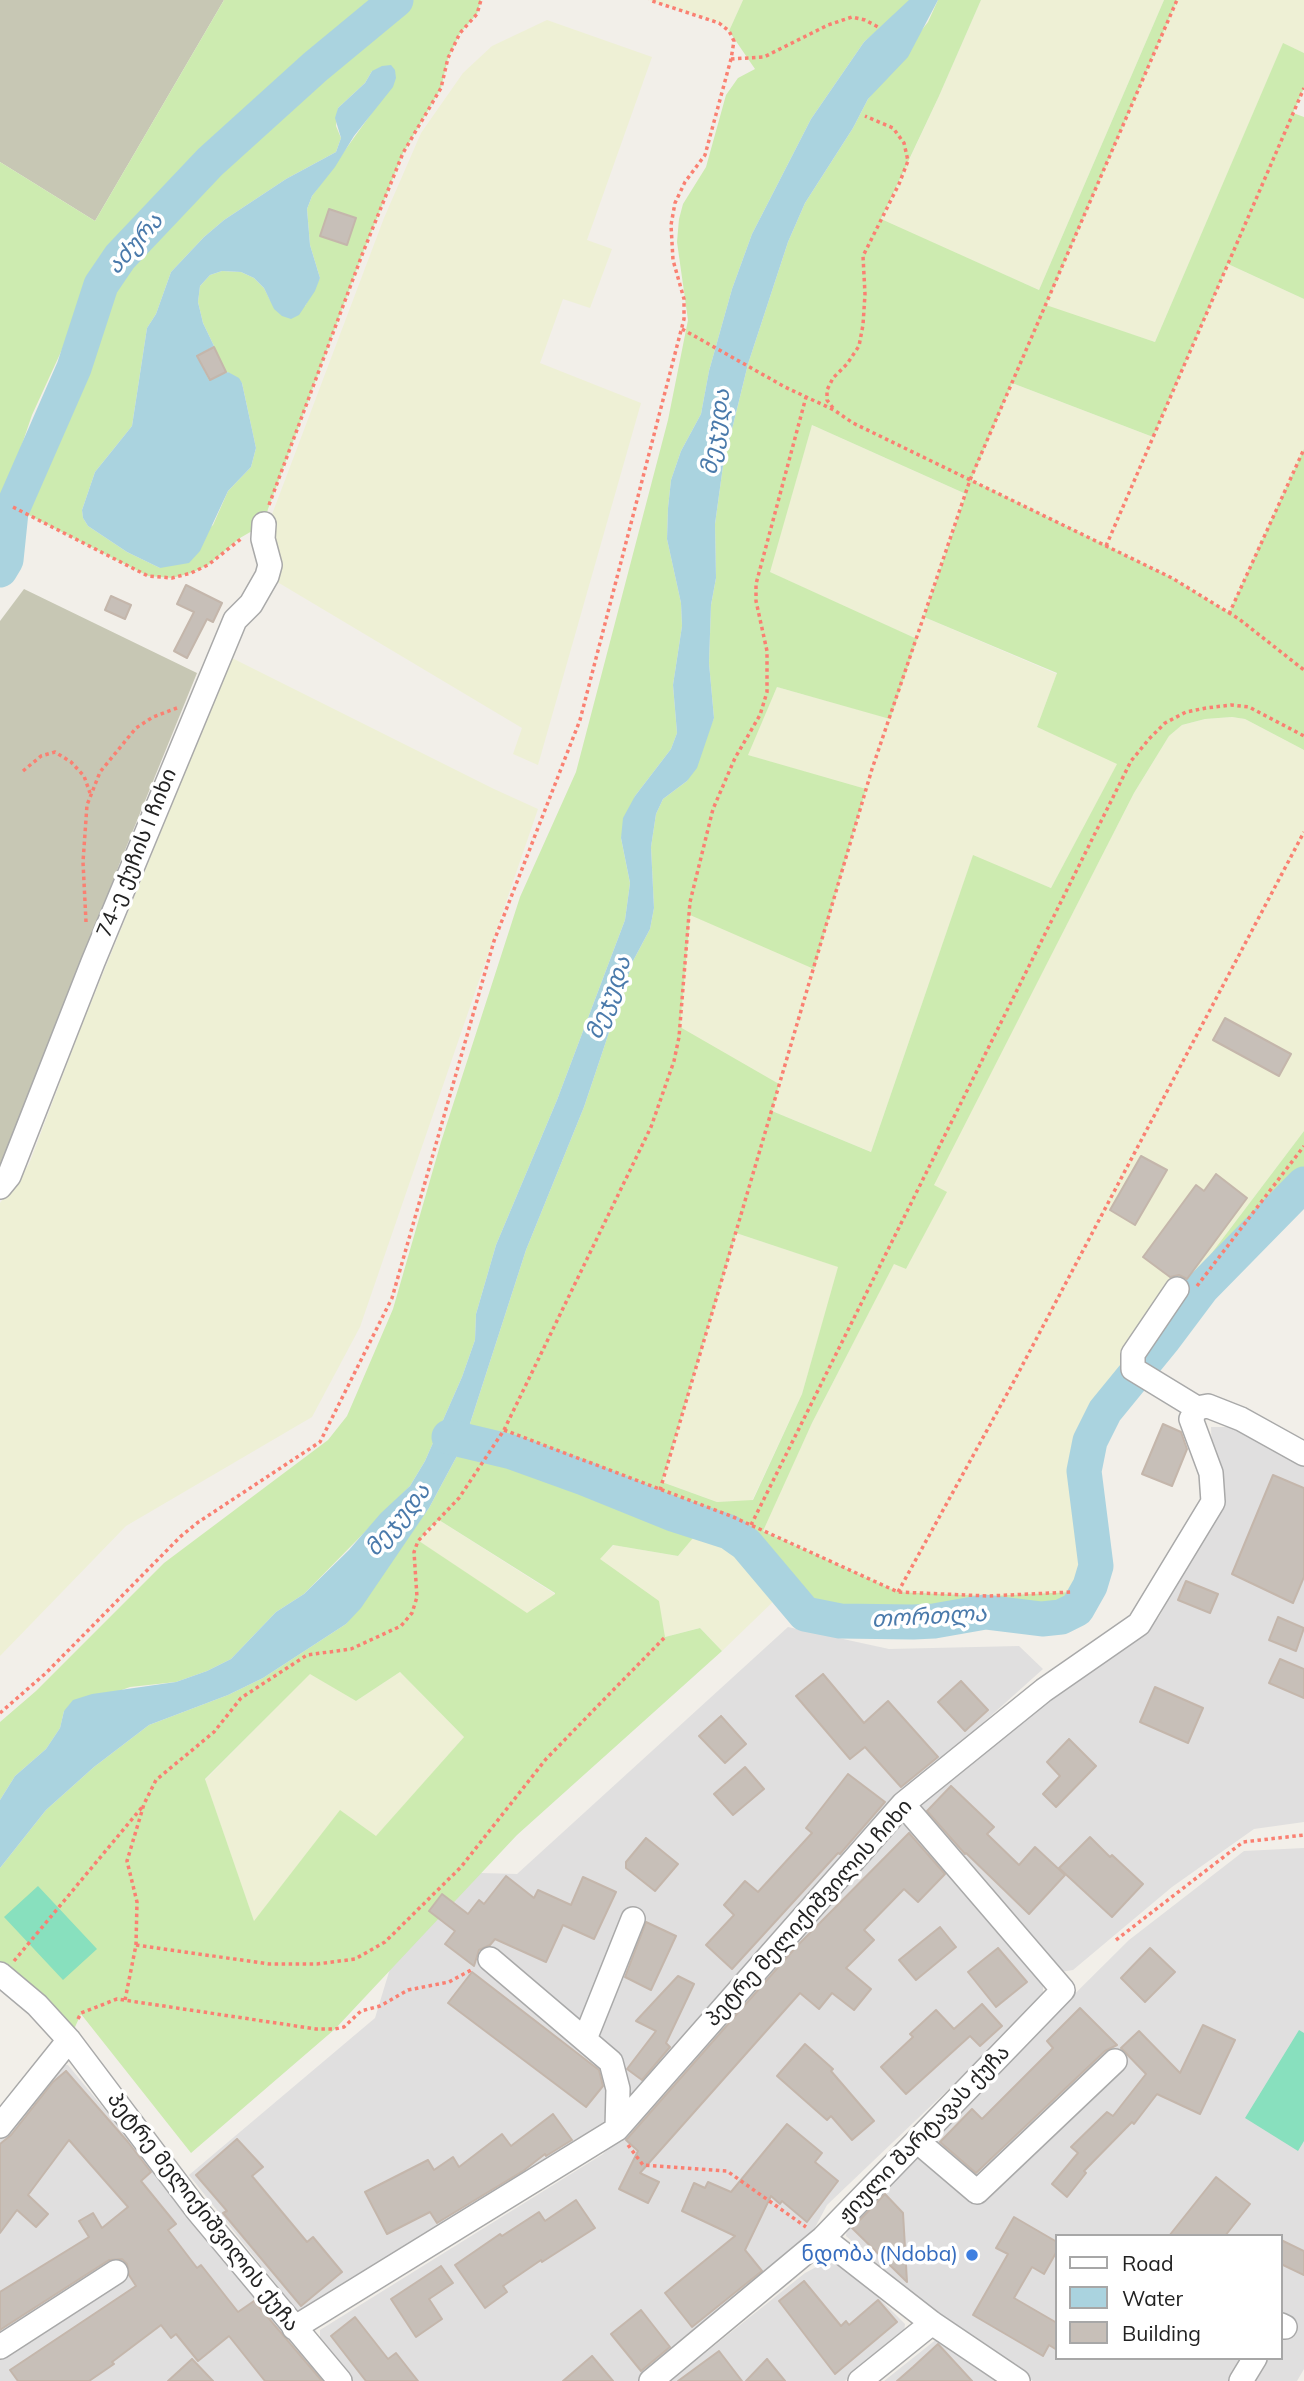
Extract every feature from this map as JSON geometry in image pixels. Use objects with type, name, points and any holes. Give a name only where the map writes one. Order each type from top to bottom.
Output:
[{"type":"street","name":"74-ე ქუჩის I ჩიხი","points":[[0,1187],[9,1176],[93,961],[235,620],[251,604],[267,576],[270,565],[263,539],[264,524]]},
{"type":"street","points":[[1185,1291],[1133,1354],[1138,1373],[1194,1414],[1208,1406],[1241,1419],[1304,1454]]},
{"type":"street","name":"პეტრე მელიქიშვილის ჩიხი","points":[[294,2328],[617,2129],[903,1804],[1044,1690],[1139,1624],[1213,1502],[1211,1473],[1194,1414]]},
{"type":"street","name":"ჟიული შარტავას ქუჩა","points":[[651,2381],[823,2238],[1063,1990],[903,1804]]},
{"type":"street","points":[[584,2039],[633,1919]]},
{"type":"street","points":[[490,1959],[611,2062],[618,2089],[617,2129]]},
{"type":"street","name":"პეტრე მელიქიშვილის ქუჩა","points":[[1,1975],[37,2005],[69,2040],[197,2210],[340,2381]]},
{"type":"street","points":[[0,2126],[69,2040]]},
{"type":"street","points":[[917,2141],[976,2192],[1115,2061]]},
{"type":"street","points":[[823,2238],[932,2323],[1018,2381]]},
{"type":"street","points":[[0,2347],[116,2272]]},
{"type":"street","points":[[860,2381],[932,2323]]},
{"type":"street","points":[[1241,2381],[1254,2360]]},
{"type":"path","points":[[13,507],[134,570],[148,576],[172,578],[208,565],[240,538],[264,524],[362,255],[403,153],[444,81],[447,58],[460,33],[477,14],[481,0]]},
{"type":"path","points":[[0,1713],[46,1673],[180,1537],[197,1523],[320,1443],[392,1298],[494,942],[580,720],[681,329],[684,299],[673,260],[675,203],[685,182],[705,155],[732,59],[734,41],[729,31],[719,23],[649,0]]},
{"type":"path","points":[[660,1489],[872,769],[970,480],[1177,0]]},
{"type":"path","points":[[732,59],[764,57],[815,31],[852,17],[880,28]]},
{"type":"path","points":[[1106,546],[1304,88]]},
{"type":"path","points":[[834,410],[827,400],[827,390],[833,378],[859,346],[865,294],[863,256],[900,184],[908,161],[904,143],[893,128],[865,116]]},
{"type":"path","points":[[681,329],[785,387],[834,410],[853,423],[1172,578],[1229,614],[1304,670]]},
{"type":"path","points":[[125,2000],[136,1945],[137,1902],[127,1861],[144,1804],[156,1780],[214,1732],[241,1698],[307,1655],[351,1649],[401,1626],[412,1613],[417,1597],[414,1552],[418,1541],[459,1499],[504,1430],[651,1127],[674,1061],[685,988],[690,902],[713,808],[735,758],[760,715],[766,692],[767,651],[756,601],[756,584],[806,397]]},
{"type":"path","points":[[1229,614],[1304,449]]},
{"type":"path","points":[[751,1525],[1131,761],[1165,723],[1186,712],[1206,708],[1231,705],[1249,707],[1304,736]]},
{"type":"path","points":[[93,961],[86,933],[83,862],[87,805],[100,772],[136,728],[153,717],[180,706],[195,712]]},
{"type":"path","points":[[23,771],[41,756],[55,752],[71,762],[84,776],[91,795]]},
{"type":"path","points":[[898,1592],[1013,1383],[1304,832]]},
{"type":"path","points":[[1185,1291],[1304,1146]]},
{"type":"path","points":[[504,1430],[751,1525],[898,1592],[988,1596],[1072,1592]]},
{"type":"path","points":[[136,1945],[269,1964],[317,1964],[355,1959],[385,1942],[461,1867],[546,1759],[665,1637]]},
{"type":"path","points":[[1,1975],[144,1804]]},
{"type":"path","points":[[1116,1940],[1243,1842],[1304,1835]]},
{"type":"path","points":[[81,2013],[117,1999],[316,2029],[335,2029],[344,2027],[361,2011],[380,2006],[408,1990],[449,1982],[490,1959]]},
{"type":"path","points":[[617,2129],[643,2165],[727,2171],[823,2238]]},
{"type":"shaded area","points":[[0,0],[224,0],[95,221],[0,162]]},
{"type":"shaded area","points":[[649,0],[743,0],[729,31],[719,23]]},
{"type":"shaded area","points":[[981,0],[1164,0],[1039,290],[881,220]]},
{"type":"shaded area","points":[[1177,0],[1304,0],[1304,53],[1283,44],[1155,342],[1045,306]]},
{"type":"shaded area","points":[[547,20],[652,57],[587,240],[612,249],[590,308],[563,299],[540,363],[641,403],[538,765],[513,754],[522,728],[274,580],[268,525],[384,218],[421,133],[463,73],[492,46]]},
{"type":"shaded area","points":[[1228,264],[1304,299],[1304,449],[1229,614],[1172,578],[970,480],[1012,383],[1153,437]]},
{"type":"shaded area","points":[[812,425],[966,494],[924,617],[1057,674],[1037,727],[1118,763],[1051,888],[973,856],[871,1152],[772,1111],[680,1027],[689,914],[814,968],[866,790],[747,755],[777,687],[889,718],[916,639],[769,572]]},
{"type":"shaded area","points":[[24,589],[197,673],[119,865],[12,1152],[0,1167],[0,621]]},
{"type":"shaded area","points":[[232,658],[538,809],[360,1327],[312,1417],[126,1526],[0,1656],[0,1203],[29,1164],[83,1022]]},
{"type":"shaded area","points":[[1205,719],[1245,719],[1304,750],[1304,1131],[1081,1432],[1076,1460],[1077,1504],[1084,1566],[1080,1580],[1072,1592],[988,1596],[898,1592],[762,1530],[812,1423],[894,1263],[906,1269],[946,1192],[933,1185],[1134,793],[1169,736],[1182,725]]},
{"type":"shaded area","points":[[736,1233],[839,1267],[802,1394],[752,1501],[717,1502],[662,1482]]},
{"type":"shaded area","points":[[1211,1427],[1237,1427],[1304,1459],[1304,1822],[1254,1829],[1172,1887],[1073,1970],[1054,1973],[919,1817],[920,1806],[1051,1698],[1159,1617],[1224,1493],[1212,1452]]},
{"type":"shaded area","points":[[439,1520],[555,1594],[527,1614],[418,1541]]},
{"type":"shaded area","points":[[698,1531],[718,1537],[781,1594],[722,1651],[700,1628],[665,1637],[599,1559],[614,1545],[678,1556]]},
{"type":"shaded area","points":[[788,1627],[889,1649],[1019,1646],[1043,1669],[897,1800],[640,2094],[579,2150],[298,2312],[189,2175],[375,2018],[406,1916],[446,1872],[517,1874]]},
{"type":"shaded area","points":[[400,1672],[464,1737],[376,1837],[340,1811],[254,1922],[205,1780],[310,1673],[356,1701]]},
{"type":"shaded area","points":[[911,1823],[1043,1979],[1043,1999],[827,2205],[803,2250],[642,2381],[351,2381],[320,2344],[320,2330],[603,2154],[898,1826]]},
{"type":"shaded area","points":[[1304,1848],[1304,2369],[1297,2381],[1033,2381],[940,2320],[846,2236],[848,2219],[1129,1940],[1244,1851]]},
{"type":"shaded area","points":[[56,2064],[68,2065],[328,2381],[0,2381],[0,2136]]},
{"type":"shaded area","points":[[837,2256],[905,2324],[904,2332],[845,2381],[670,2381],[805,2273]]},
{"type":"shaded area","points":[[938,2338],[1003,2381],[884,2381]]},
{"type":"green space","points":[[224,0],[383,0],[236,138],[315,67],[396,0],[481,0],[477,14],[460,33],[448,58],[441,88],[403,153],[362,255],[264,524],[240,538],[208,565],[172,578],[148,576],[13,507],[74,368],[101,285],[120,257],[203,168],[123,242],[99,269],[32,415],[0,509],[0,162],[95,221]],"holes":[[[372,71],[371,114],[312,196],[307,209],[310,245],[320,278],[305,306],[270,300],[264,288],[254,278],[241,272],[222,271],[210,275],[200,286],[198,302],[203,323],[214,346],[197,356],[209,381],[228,372],[242,383],[256,448],[251,467],[228,491],[213,525],[160,568],[127,552],[88,526],[82,510],[95,472],[132,426],[147,328],[156,314],[171,272],[224,220],[286,179],[336,152],[341,138],[336,126],[338,108],[365,83]]]},
{"type":"green space","points":[[743,0],[916,0],[864,42],[811,119],[752,234],[732,289],[709,371],[701,414],[681,451],[671,480],[667,539],[681,603],[682,626],[673,685],[677,733],[671,749],[635,796],[621,838],[630,883],[625,920],[557,1100],[496,1245],[476,1314],[475,1340],[462,1377],[425,1461],[410,1486],[304,1594],[276,1612],[231,1659],[207,1671],[176,1682],[130,1687],[64,1711],[60,1728],[46,1749],[15,1776],[0,1800],[0,1722],[36,1691],[164,1563],[328,1440],[347,1416],[393,1309],[441,1142],[520,897],[576,772],[668,420],[688,320],[677,242],[679,219],[683,204],[706,167],[726,95],[738,78],[755,69],[729,31]]},
{"type":"green space","points":[[938,0],[981,0],[881,219],[1039,290],[1164,0],[1177,0],[1046,305],[1155,342],[1283,43],[1304,53],[1304,88],[1293,113],[1304,117],[1304,299],[1228,264],[1153,437],[1012,383],[971,480],[1172,578],[1229,613],[1304,449],[1304,750],[1245,719],[1232,717],[1205,719],[1182,725],[1169,736],[1134,793],[934,1185],[947,1192],[906,1269],[894,1264],[812,1423],[763,1531],[898,1592],[988,1596],[1072,1592],[1080,1580],[1084,1566],[1077,1504],[1076,1460],[1081,1432],[1304,1131],[1304,1184],[1202,1288],[1105,1411],[1090,1441],[1084,1471],[1096,1566],[1090,1586],[1077,1609],[1061,1617],[1042,1619],[985,1612],[934,1621],[826,1620],[805,1614],[786,1591],[781,1594],[718,1537],[698,1532],[678,1556],[613,1545],[600,1559],[659,1601],[665,1637],[700,1628],[722,1651],[517,1835],[335,2029],[191,2153],[81,2014],[69,2040],[0,1974],[0,1868],[46,1810],[94,1767],[149,1725],[228,1695],[263,1678],[346,1624],[429,1508],[458,1454],[526,1250],[584,1107],[633,961],[650,929],[654,908],[651,847],[656,814],[663,799],[687,781],[714,718],[709,663],[711,605],[716,578],[715,524],[723,466],[748,364],[788,242],[805,203],[853,128],[868,99],[928,22]],"holes":[[[812,425],[966,494],[924,617],[1057,673],[1037,727],[1117,764],[1051,888],[973,855],[871,1152],[772,1111],[779,1084],[680,1027],[690,915],[814,969],[866,789],[748,755],[777,687],[890,719],[917,639],[770,572]],[[736,1233],[838,1267],[802,1394],[753,1500],[717,1502],[662,1482]],[[439,1520],[555,1594],[527,1613],[419,1541]],[[400,1672],[464,1737],[376,1836],[340,1810],[254,1921],[205,1779],[310,1674],[356,1701]]]},
{"type":"green space","points":[[38,1886],[97,1949],[63,1980],[4,1917]]},
{"type":"green space","points":[[1299,2030],[1304,2033],[1304,2141],[1298,2151],[1245,2118]]},
{"type":"water","name":"მეჯუდა","points":[[909,0],[938,0],[908,57],[868,99],[853,128],[805,203],[788,242],[748,364],[723,466],[715,524],[716,578],[711,605],[709,663],[714,718],[697,768],[687,781],[663,799],[656,814],[651,847],[654,908],[650,929],[633,961],[584,1107],[526,1250],[458,1454],[429,1508],[361,1608],[346,1624],[263,1678],[228,1695],[149,1725],[94,1767],[46,1810],[0,1868],[0,1800],[15,1776],[46,1749],[60,1728],[64,1711],[73,1700],[92,1694],[176,1682],[231,1659],[276,1612],[304,1594],[349,1550],[381,1513],[410,1486],[425,1461],[462,1377],[475,1340],[476,1314],[496,1245],[557,1100],[625,920],[630,883],[621,838],[623,818],[635,796],[671,749],[677,733],[673,685],[682,626],[681,603],[667,539],[671,480],[681,451],[701,414],[709,371],[732,289],[752,234],[811,119],[864,42]]},
{"type":"water","points":[[391,65],[396,78],[393,87],[354,136],[335,167],[312,196],[307,209],[310,245],[320,278],[299,315],[291,319],[282,316],[274,309],[264,288],[254,278],[241,272],[222,271],[210,275],[200,286],[198,302],[203,323],[214,346],[197,356],[209,380],[228,372],[242,383],[256,448],[251,467],[228,491],[200,551],[189,563],[160,568],[127,552],[88,526],[82,510],[95,472],[132,426],[147,328],[156,314],[171,272],[224,220],[286,179],[336,152],[341,138],[335,118],[338,108],[365,83],[372,71]]},
{"type":"building","points":[[329,209],[356,218],[347,245],[320,236]]},
{"type":"building","points":[[214,347],[226,372],[210,380],[197,356]]},
{"type":"building","points":[[186,585],[222,603],[213,622],[207,619],[187,658],[174,651],[194,612],[177,604]]},
{"type":"building","points":[[111,596],[131,605],[125,619],[105,610]]},
{"type":"building","points":[[1225,1018],[1291,1054],[1279,1076],[1213,1040]]},
{"type":"building","points":[[1141,1156],[1167,1170],[1135,1225],[1110,1210]]},
{"type":"building","points":[[1216,1174],[1247,1198],[1187,1279],[1179,1275],[1170,1277],[1143,1257],[1196,1185],[1204,1191]]},
{"type":"building","points":[[1163,1424],[1181,1432],[1187,1449],[1172,1486],[1142,1474]]},
{"type":"building","points":[[1273,1475],[1304,1488],[1304,1577],[1293,1603],[1232,1574]]},
{"type":"building","points":[[1186,1581],[1218,1594],[1210,1613],[1178,1600]]},
{"type":"building","points":[[1278,1617],[1304,1628],[1296,1651],[1269,1640]]},
{"type":"building","points":[[1280,1659],[1304,1669],[1304,1698],[1269,1683]]},
{"type":"building","points":[[823,1674],[864,1723],[888,1701],[938,1757],[901,1787],[865,1747],[850,1759],[796,1696]]},
{"type":"building","points":[[961,1681],[988,1710],[965,1731],[938,1702]]},
{"type":"building","points":[[1155,1687],[1203,1708],[1188,1743],[1140,1722]]},
{"type":"building","points":[[721,1716],[746,1744],[725,1763],[699,1736]]},
{"type":"building","points":[[1069,1739],[1096,1766],[1056,1807],[1043,1794],[1060,1776],[1047,1762]]},
{"type":"building","points":[[745,1767],[764,1789],[733,1815],[714,1794]]},
{"type":"building","points":[[848,1774],[885,1802],[732,1969],[706,1945],[734,1915],[724,1905],[745,1881],[758,1892],[812,1833],[806,1828]]},
{"type":"building","points":[[951,1786],[994,1827],[987,1834],[1019,1865],[1035,1847],[1065,1875],[1029,1914],[965,1854],[927,1811]]},
{"type":"building","points":[[909,1833],[945,1874],[918,1902],[904,1889],[864,1930],[874,1940],[846,1968],[871,1989],[854,2010],[832,1993],[819,2009],[800,1993],[640,2173],[659,2182],[648,2203],[619,2189],[638,2151],[626,2140],[796,1947]]},
{"type":"building","points":[[1090,1837],[1143,1884],[1112,1917],[1059,1868]]},
{"type":"building","points":[[646,1838],[678,1864],[655,1891],[626,1868],[626,1862]]},
{"type":"building","points":[[506,1876],[534,1898],[538,1890],[571,1905],[583,1877],[616,1892],[594,1939],[563,1925],[546,1962],[495,1939],[490,1945],[479,1950],[474,1966],[445,1944],[455,1931],[429,1911],[442,1894],[468,1914],[479,1900],[484,1904]]},
{"type":"building","points":[[646,1922],[676,1936],[651,1990],[625,1977]]},
{"type":"building","points":[[940,1927],[956,1947],[916,1980],[899,1960]]},
{"type":"building","points":[[998,1948],[1027,1982],[996,2007],[968,1972]]},
{"type":"building","points":[[1150,1948],[1175,1972],[1145,2002],[1121,1978]]},
{"type":"building","points":[[472,1972],[599,2070],[603,2086],[586,2107],[448,2003]]},
{"type":"building","points":[[678,1976],[694,1984],[666,2043],[670,2047],[642,2080],[627,2069],[656,2031],[636,2021]]},
{"type":"building","points":[[982,2004],[1002,2026],[980,2046],[970,2036],[906,2094],[881,2067],[913,2037],[910,2034],[936,2010],[954,2029]]},
{"type":"building","points":[[1080,2008],[1117,2045],[1105,2051],[976,2173],[940,2142],[972,2109],[982,2119],[1053,2048],[1047,2041]]},
{"type":"building","points":[[1203,2025],[1235,2040],[1200,2114],[1157,2094],[1134,2124],[1132,2122],[1084,2171],[1086,2173],[1067,2197],[1052,2184],[1078,2153],[1071,2147],[1107,2112],[1113,2116],[1146,2074],[1121,2048],[1139,2031],[1180,2073]]},
{"type":"building","points":[[805,2044],[833,2069],[831,2071],[874,2121],[852,2140],[831,2116],[827,2120],[777,2076]]},
{"type":"building","points":[[66,2071],[151,2172],[141,2181],[176,2224],[168,2230],[197,2268],[201,2265],[238,2312],[254,2301],[322,2381],[265,2381],[229,2336],[198,2361],[176,2334],[171,2338],[161,2325],[89,2381],[18,2381],[10,2370],[136,2286],[129,2275],[127,2264],[122,2259],[109,2260],[0,2330],[0,2292],[89,2237],[79,2221],[93,2213],[102,2228],[128,2207],[69,2140],[28,2195],[48,2214],[36,2227],[17,2210],[0,2233],[0,2144],[11,2135],[53,2082]]},
{"type":"building","points":[[553,2114],[572,2140],[546,2156],[545,2154],[523,2171],[437,2223],[430,2212],[387,2234],[365,2192],[428,2160],[434,2170],[453,2157],[459,2167],[502,2134],[511,2146]]},
{"type":"building","points":[[787,2124],[822,2153],[815,2162],[838,2181],[807,2222],[782,2201],[780,2204],[771,2196],[745,2250],[762,2271],[692,2327],[665,2293],[735,2236],[682,2211],[694,2183],[705,2188],[708,2182],[731,2192]]},
{"type":"building","points":[[237,2139],[263,2167],[252,2176],[307,2242],[313,2237],[342,2272],[301,2306],[223,2213],[227,2211],[196,2175]]},
{"type":"building","points":[[1216,2177],[1250,2204],[1227,2234],[1171,2234]]},
{"type":"building","points":[[885,2194],[903,2213],[907,2282],[852,2228]]},
{"type":"building","points":[[576,2200],[595,2228],[503,2286],[507,2292],[485,2308],[455,2265],[500,2234],[502,2236],[539,2212],[545,2221]]},
{"type":"building","points":[[1014,2217],[1056,2241],[1056,2253],[1044,2274],[1032,2267],[1014,2298],[1056,2322],[1056,2349],[1049,2345],[1043,2356],[973,2315],[1008,2254],[996,2248]]},
{"type":"building","points":[[1283,2241],[1304,2251],[1304,2275],[1283,2265]]},
{"type":"building","points":[[441,2266],[453,2283],[429,2299],[442,2319],[416,2337],[391,2299]]},
{"type":"building","points":[[804,2281],[841,2326],[846,2321],[849,2325],[878,2300],[897,2322],[835,2374],[779,2301]]},
{"type":"building","points":[[641,2310],[670,2347],[641,2371],[611,2334]]},
{"type":"building","points":[[355,2317],[388,2359],[396,2353],[418,2381],[366,2381],[331,2336]]},
{"type":"building","points":[[938,2344],[972,2381],[897,2381],[913,2367]]},
{"type":"building","points":[[719,2351],[742,2381],[678,2381]]},
{"type":"building","points":[[592,2356],[613,2381],[563,2381]]},
{"type":"building","points":[[192,2359],[213,2381],[168,2381]]},
{"type":"building","points":[[767,2359],[785,2381],[746,2381]]},
{"type":"waterway","name":"აძურა","points":[[0,570],[6,560],[11,512],[74,368],[101,285],[120,257],[210,162],[315,67],[396,0]]},
{"type":"waterway","name":"თორთლა","points":[[449,1437],[512,1452],[673,1514],[729,1532],[746,1544],[805,1614],[840,1621],[913,1622],[985,1612],[1042,1619],[1061,1617],[1077,1609],[1090,1586],[1096,1566],[1084,1471],[1090,1441],[1105,1411],[1202,1288],[1304,1184]]},
{"type":"place","name":"ნდობა (Ndoba)","points":[[972,2255]]}]
